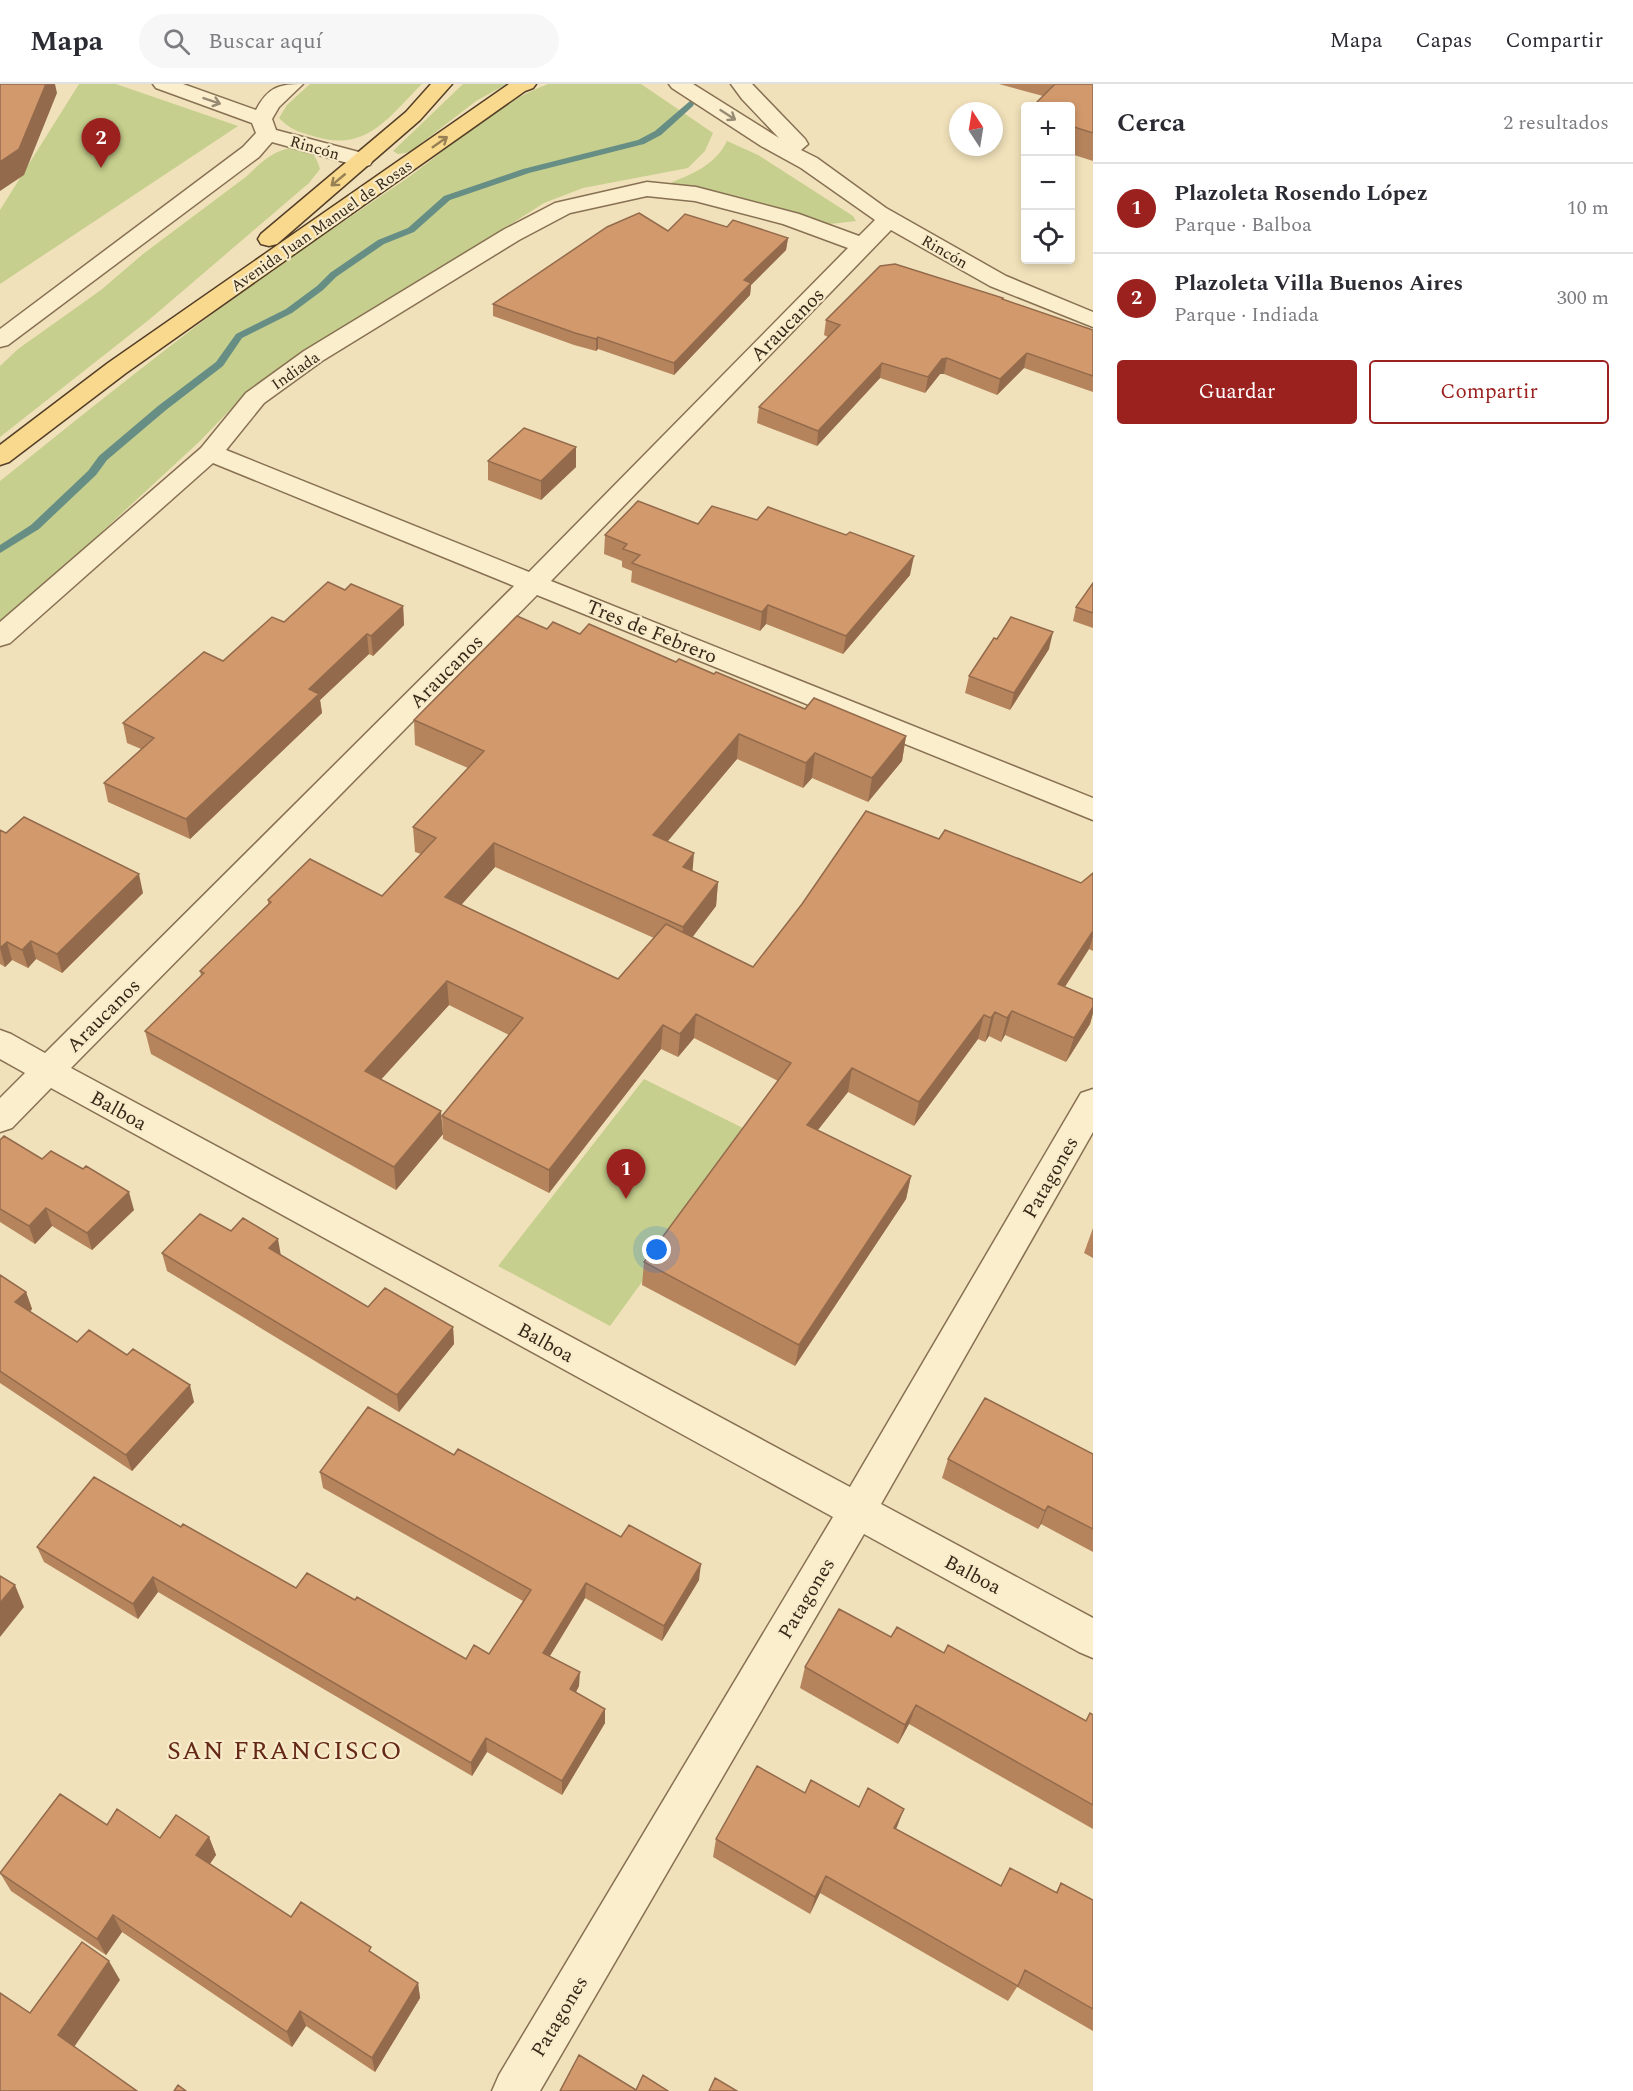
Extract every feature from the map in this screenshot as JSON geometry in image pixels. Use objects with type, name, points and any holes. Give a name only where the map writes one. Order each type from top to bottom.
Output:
[{"type":"main road","name":"Avenida Juan Manuel de Rosas","points":[[117,368],[413,116],[442,84]]},
{"type":"main road","name":"Avenida Juan Manuel de Rosas","points":[[0,457],[117,368],[518,87],[526,84]]},
{"type":"street","name":"Rincón","points":[[163,84],[264,126],[362,160]]},
{"type":"street","points":[[0,340],[10,321],[251,152],[264,126],[270,103],[293,84]]},
{"type":"street","name":"Rincón","points":[[679,84],[769,141],[809,163],[889,219],[998,281],[1093,320]]},
{"type":"street","name":"Rincón","points":[[741,84],[796,143],[809,163]]},
{"type":"street","name":"Indiada","points":[[0,637],[210,453],[255,398],[313,356],[511,235],[562,208],[647,189],[707,197],[791,219],[864,246]]},
{"type":"street","name":"Araucanos","points":[[0,1119],[533,583],[889,219]]},
{"type":"street","name":"Tres de Febrero","points":[[210,453],[1093,810]]},
{"type":"street","name":"Balboa","points":[[0,1042],[48,1071],[1093,1639]]},
{"type":"street","name":"Patagones","points":[[515,2091],[857,1511],[1093,1102]]},
{"type":"green space","points":[[79,84],[116,84],[238,126],[0,284],[0,210]]},
{"type":"green space","points":[[310,84],[422,84],[376,128],[350,140],[334,140],[296,130],[279,118],[287,105]]},
{"type":"green space","points":[[463,84],[507,84],[476,101],[410,152],[398,154],[393,151]]},
{"type":"green space","points":[[548,84],[641,84],[713,133],[705,151],[688,168],[583,188],[544,203],[250,389],[200,441],[0,626],[0,481],[235,297],[409,177],[510,102]]},
{"type":"green space","points":[[727,141],[758,155],[853,216],[856,221],[830,224],[816,222],[665,185],[701,169],[716,157]]},
{"type":"green space","points":[[295,147],[312,154],[320,169],[309,183],[150,319],[0,437],[0,366],[18,349],[101,290],[143,254],[247,176],[263,161],[281,151]]},
{"type":"green space","points":[[644,1079],[751,1132],[610,1326],[498,1266]]},
{"type":"building","points":[[0,84],[46,84],[19,149],[0,162]]},
{"type":"building","points":[[1055,84],[1093,84],[1093,133],[1075,127],[1075,102],[1037,102]]},
{"type":"building","points":[[639,213],[668,231],[685,214],[727,227],[733,220],[788,238],[744,280],[751,283],[674,363],[598,337],[596,339],[575,333],[493,304],[607,227]]},
{"type":"building","points":[[895,264],[1003,298],[1093,330],[1093,376],[1027,353],[1000,379],[947,358],[942,359],[928,377],[882,363],[818,431],[759,407],[840,325],[826,320],[880,266]]},
{"type":"building","points":[[524,428],[576,447],[541,481],[488,461]]},
{"type":"building","points":[[638,501],[698,524],[712,506],[757,520],[768,507],[846,535],[850,532],[914,556],[846,636],[768,605],[762,612],[632,563],[640,555],[623,549],[627,544],[605,535]]},
{"type":"building","points":[[328,582],[345,590],[351,584],[403,606],[371,636],[367,634],[309,689],[319,694],[186,819],[104,783],[154,738],[123,723],[204,652],[223,661],[272,617],[284,622]]},
{"type":"building","points":[[1093,583],[1093,613],[1076,607]]},
{"type":"building","points":[[517,616],[547,629],[553,622],[580,634],[589,624],[676,662],[679,659],[714,674],[716,672],[805,709],[814,698],[906,736],[872,778],[815,753],[806,763],[739,734],[653,835],[694,853],[683,867],[718,882],[683,927],[494,843],[445,897],[618,979],[666,924],[753,967],[802,904],[866,811],[939,839],[945,830],[1081,883],[1093,873],[1093,931],[1058,984],[1093,999],[1093,1007],[1074,1038],[1012,1011],[1007,1018],[995,1012],[991,1018],[984,1015],[919,1102],[852,1068],[807,1125],[911,1176],[799,1345],[644,1262],[791,1063],[696,1014],[680,1034],[663,1025],[549,1170],[442,1116],[523,1018],[447,981],[365,1071],[441,1111],[394,1167],[145,1031],[204,973],[200,971],[271,902],[268,900],[310,859],[382,896],[436,838],[413,827],[484,751],[414,720]]},
{"type":"building","points":[[1011,617],[1053,632],[1014,693],[969,676]]},
{"type":"building","points":[[24,817],[139,874],[57,954],[31,941],[22,950],[7,942],[0,948],[0,830],[6,833]]},
{"type":"building","points":[[4,1136],[42,1159],[51,1151],[83,1169],[86,1166],[129,1192],[87,1233],[46,1208],[29,1226],[0,1209],[0,1140]]},
{"type":"building","points":[[200,1214],[231,1231],[243,1218],[278,1239],[269,1248],[368,1307],[385,1288],[453,1327],[397,1395],[162,1253]]},
{"type":"building","points":[[0,1275],[26,1292],[15,1302],[77,1342],[89,1330],[127,1355],[133,1349],[190,1385],[126,1455],[0,1371]]},
{"type":"building","points":[[985,1398],[1093,1454],[1093,1529],[1048,1506],[1045,1511],[948,1459]]},
{"type":"building","points":[[368,1407],[454,1455],[458,1449],[621,1537],[629,1525],[701,1564],[664,1626],[586,1583],[543,1653],[580,1672],[570,1689],[605,1709],[562,1781],[486,1738],[471,1763],[153,1577],[133,1604],[37,1547],[94,1477],[181,1527],[183,1524],[296,1588],[307,1573],[355,1600],[357,1597],[466,1659],[474,1645],[489,1654],[531,1590],[320,1472]]},
{"type":"building","points":[[0,1576],[15,1585],[0,1603]]},
{"type":"building","points":[[839,1609],[891,1637],[897,1627],[944,1653],[948,1645],[1086,1721],[1090,1713],[1093,1715],[1093,1805],[916,1705],[905,1725],[805,1667]]},
{"type":"building","points":[[757,1766],[805,1793],[811,1780],[859,1807],[868,1788],[904,1809],[894,1828],[1001,1886],[1010,1868],[1057,1893],[1061,1883],[1093,1900],[1093,2009],[1025,1970],[1018,1986],[826,1876],[815,1897],[716,1839]]},
{"type":"building","points":[[60,1794],[107,1825],[117,1809],[160,1838],[176,1815],[209,1837],[196,1855],[291,1917],[301,1902],[371,1947],[369,1951],[418,1983],[372,2058],[300,2011],[287,2032],[113,1915],[97,1939],[0,1873]]},
{"type":"building","points":[[82,1942],[109,1961],[58,2035],[137,2091],[0,2091],[0,1993],[30,2013]]},
{"type":"building","points":[[579,2055],[636,2090],[643,2075],[668,2091],[560,2091]]},
{"type":"building","points":[[715,2078],[737,2091],[709,2091]]},
{"type":"building","points":[[178,2085],[186,2091],[174,2091]]},
{"type":"waterway","points":[[0,550],[35,527],[92,473],[103,458],[162,408],[220,364],[239,336],[289,311],[320,288],[333,275],[381,242],[411,230],[447,198],[526,171],[641,142],[658,133],[690,104]]},
{"type":"place","name":"Plazoleta Villa Buenos Aires","points":[[101,168]]},
{"type":"place","name":"Plazoleta Rosendo López","points":[[626,1199]]},
{"type":"district","name":"SAN FRANCISCO","points":[[285,1750]]}]
